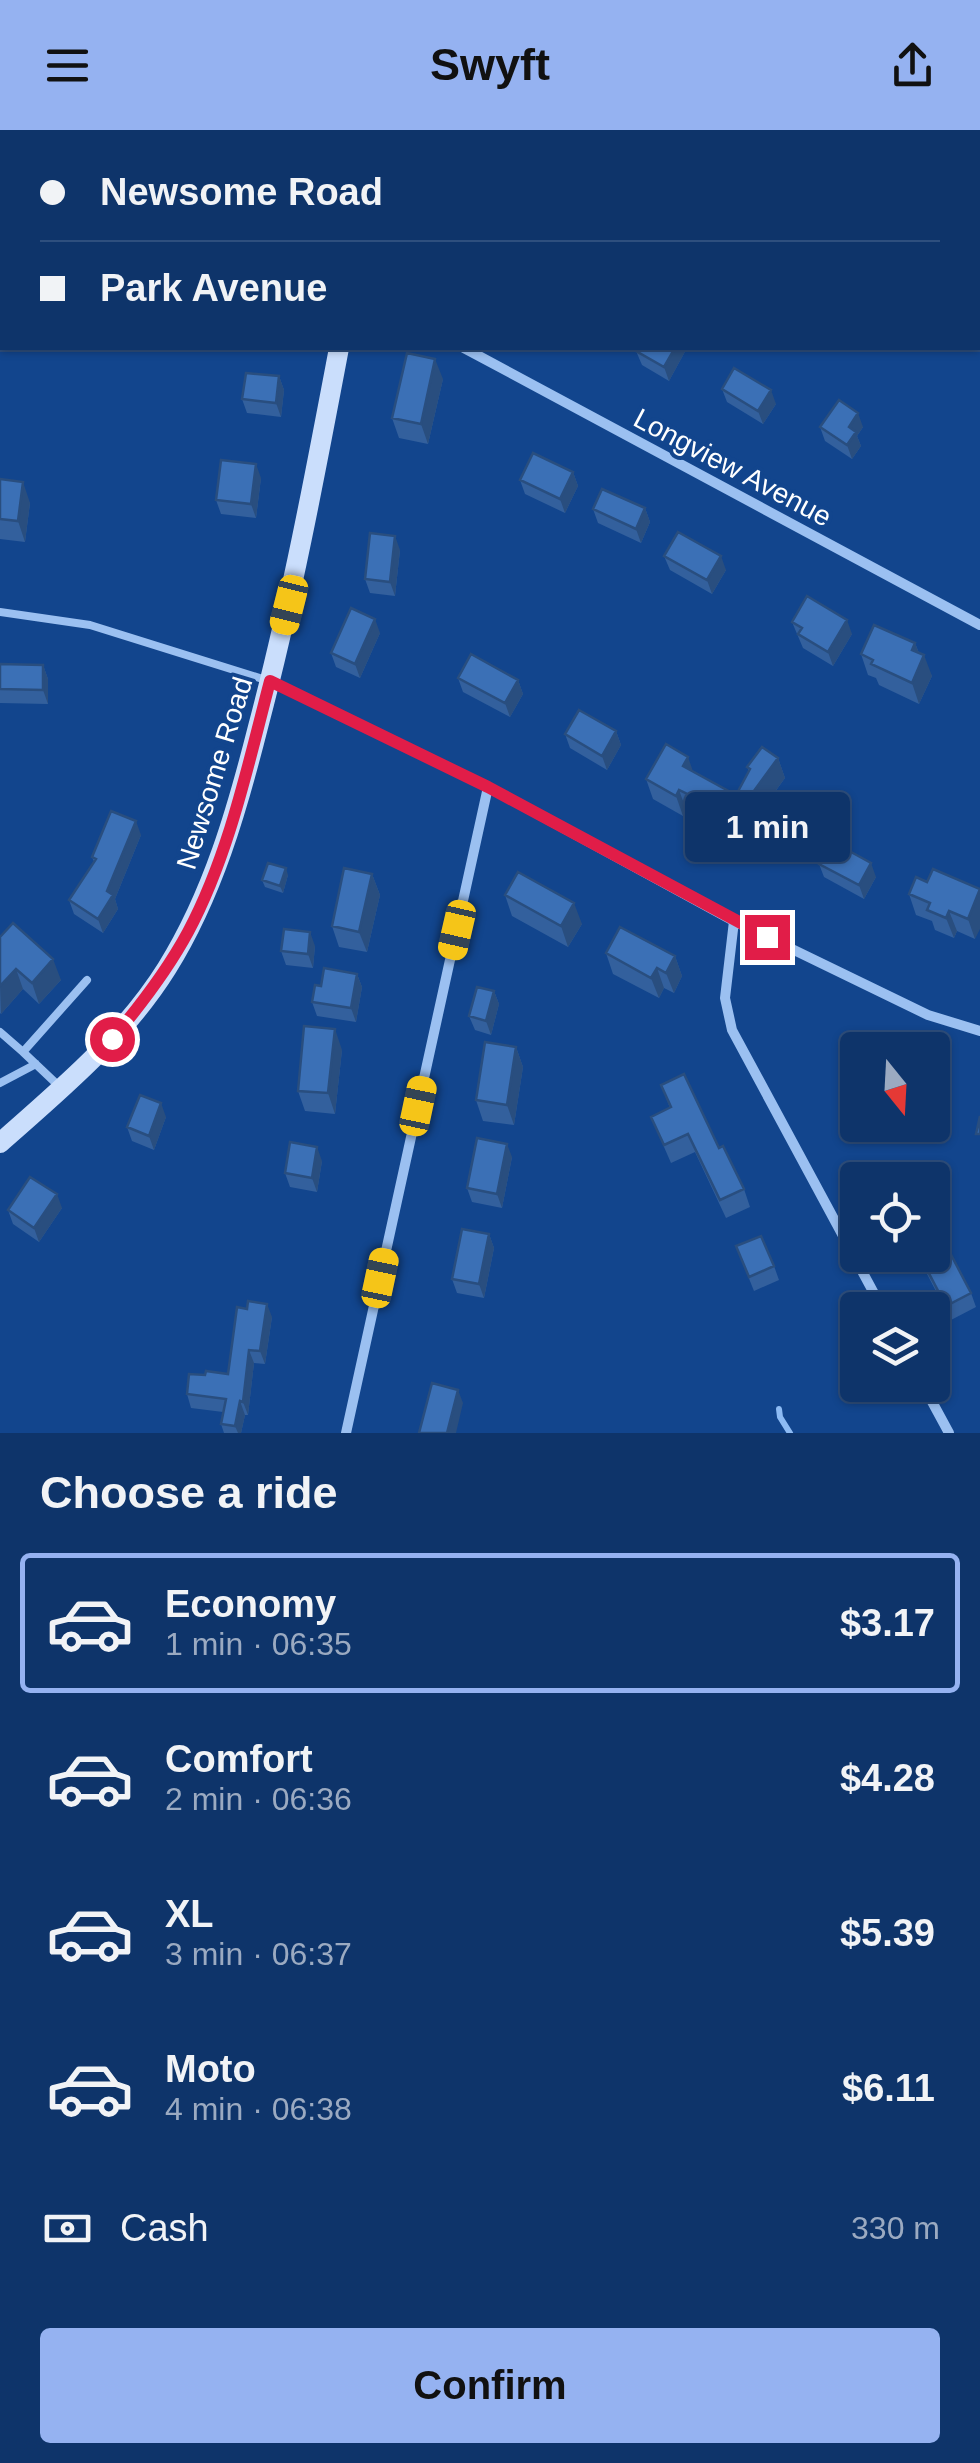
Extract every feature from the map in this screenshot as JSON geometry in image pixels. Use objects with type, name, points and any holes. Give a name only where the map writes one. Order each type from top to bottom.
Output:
[{"type":"street","name":"Newsome Road","points":[[0,1144],[112,1039],[140,1006],[188,932],[228,834],[270,681],[299,556],[339,350]]},
{"type":"street","name":"Longview Avenue","points":[[468,350],[980,626]]},
{"type":"street","points":[[270,681],[488,787],[734,921],[928,1015],[980,1031]]},
{"type":"street","points":[[346,1433],[488,787]]},
{"type":"street","points":[[734,921],[724,998],[732,1030],[873,1292]]},
{"type":"street","points":[[932,1402],[948,1433]]},
{"type":"lane","points":[[0,612],[90,624],[270,681]]},
{"type":"lane","points":[[23,1052],[87,980]]},
{"type":"lane","points":[[0,1032],[61,1088]]},
{"type":"lane","points":[[0,1083],[36,1064]]},
{"type":"building","points":[[637,350],[674,350],[664,367]]},
{"type":"building","points":[[407,353],[435,359],[421,424],[392,418]]},
{"type":"building","points":[[734,368],[771,390],[758,411],[722,389]]},
{"type":"building","points":[[246,373],[279,376],[276,403],[242,399]]},
{"type":"building","points":[[839,400],[858,413],[849,427],[856,432],[847,445],[820,427]]},
{"type":"building","points":[[533,453],[573,472],[560,499],[520,480]]},
{"type":"building","points":[[221,460],[256,464],[251,504],[216,500]]},
{"type":"building","points":[[0,479],[23,482],[18,521],[0,519]]},
{"type":"building","points":[[602,489],[645,508],[636,529],[593,509]]},
{"type":"building","points":[[678,532],[721,556],[707,580],[664,556]]},
{"type":"building","points":[[370,533],[395,536],[390,582],[365,579]]},
{"type":"building","points":[[807,596],[847,620],[828,652],[798,634],[802,628],[792,622]]},
{"type":"building","points":[[351,608],[375,619],[355,664],[331,653]]},
{"type":"building","points":[[874,625],[915,643],[912,650],[924,655],[912,683],[871,664],[873,660],[861,654]]},
{"type":"building","points":[[471,654],[518,680],[505,703],[458,678]]},
{"type":"building","points":[[0,664],[43,665],[43,690],[0,689]]},
{"type":"building","points":[[579,710],[616,731],[602,756],[565,734]]},
{"type":"building","points":[[666,744],[688,757],[683,766],[736,795],[750,769],[747,767],[762,747],[778,758],[751,795],[797,817],[785,842],[679,790],[676,796],[646,779]]},
{"type":"building","points":[[111,811],[136,821],[107,891],[113,895],[98,919],[69,900],[96,859],[92,857]]},
{"type":"building","points":[[831,841],[871,863],[859,885],[819,864]]},
{"type":"building","points":[[268,863],[286,868],[280,886],[262,880]]},
{"type":"building","points":[[344,868],[372,874],[359,932],[332,926]]},
{"type":"building","points":[[933,869],[980,889],[968,919],[949,911],[946,918],[927,910],[930,903],[909,894],[916,877],[927,882]]},
{"type":"building","points":[[518,872],[574,903],[561,926],[505,895]]},
{"type":"building","points":[[13,923],[53,959],[32,983],[16,969],[0,986],[0,937]]},
{"type":"building","points":[[620,927],[675,956],[666,973],[657,968],[651,978],[606,953]]},
{"type":"building","points":[[284,929],[310,932],[308,954],[281,951]]},
{"type":"building","points":[[324,968],[357,974],[351,1008],[312,1002],[315,985],[321,986]]},
{"type":"building","points":[[477,987],[494,991],[486,1021],[469,1016]]},
{"type":"building","points":[[304,1026],[335,1029],[328,1093],[298,1091]]},
{"type":"building","points":[[485,1042],[516,1047],[507,1105],[476,1100]]},
{"type":"building","points":[[684,1074],[719,1148],[723,1146],[744,1189],[720,1200],[688,1134],[664,1145],[651,1117],[671,1107],[661,1085]]},
{"type":"building","points":[[140,1095],[161,1103],[149,1136],[127,1127]]},
{"type":"building","points":[[477,1138],[507,1144],[497,1194],[467,1188]]},
{"type":"building","points":[[290,1142],[317,1147],[312,1178],[285,1173]]},
{"type":"building","points":[[30,1177],[57,1194],[34,1228],[8,1210]]},
{"type":"building","points":[[462,1229],[489,1234],[479,1284],[452,1279]]},
{"type":"building","points":[[761,1236],[774,1266],[749,1277],[736,1246]]},
{"type":"building","points":[[950,1253],[971,1293],[950,1304],[950,1292],[939,1292],[928,1272],[950,1272]]},
{"type":"building","points":[[248,1301],[267,1304],[260,1351],[249,1350],[243,1402],[240,1401],[235,1426],[221,1424],[226,1399],[187,1394],[189,1374],[228,1374],[237,1307],[247,1309]]},
{"type":"building","points":[[432,1383],[458,1390],[447,1433],[419,1433]]},
{"type":"waterway","points":[[779,1409],[790,1433]]},
{"type":"route","points":[[112,1039],[166,970],[204,900],[228,834],[270,681],[488,787],[767,937]]}]
